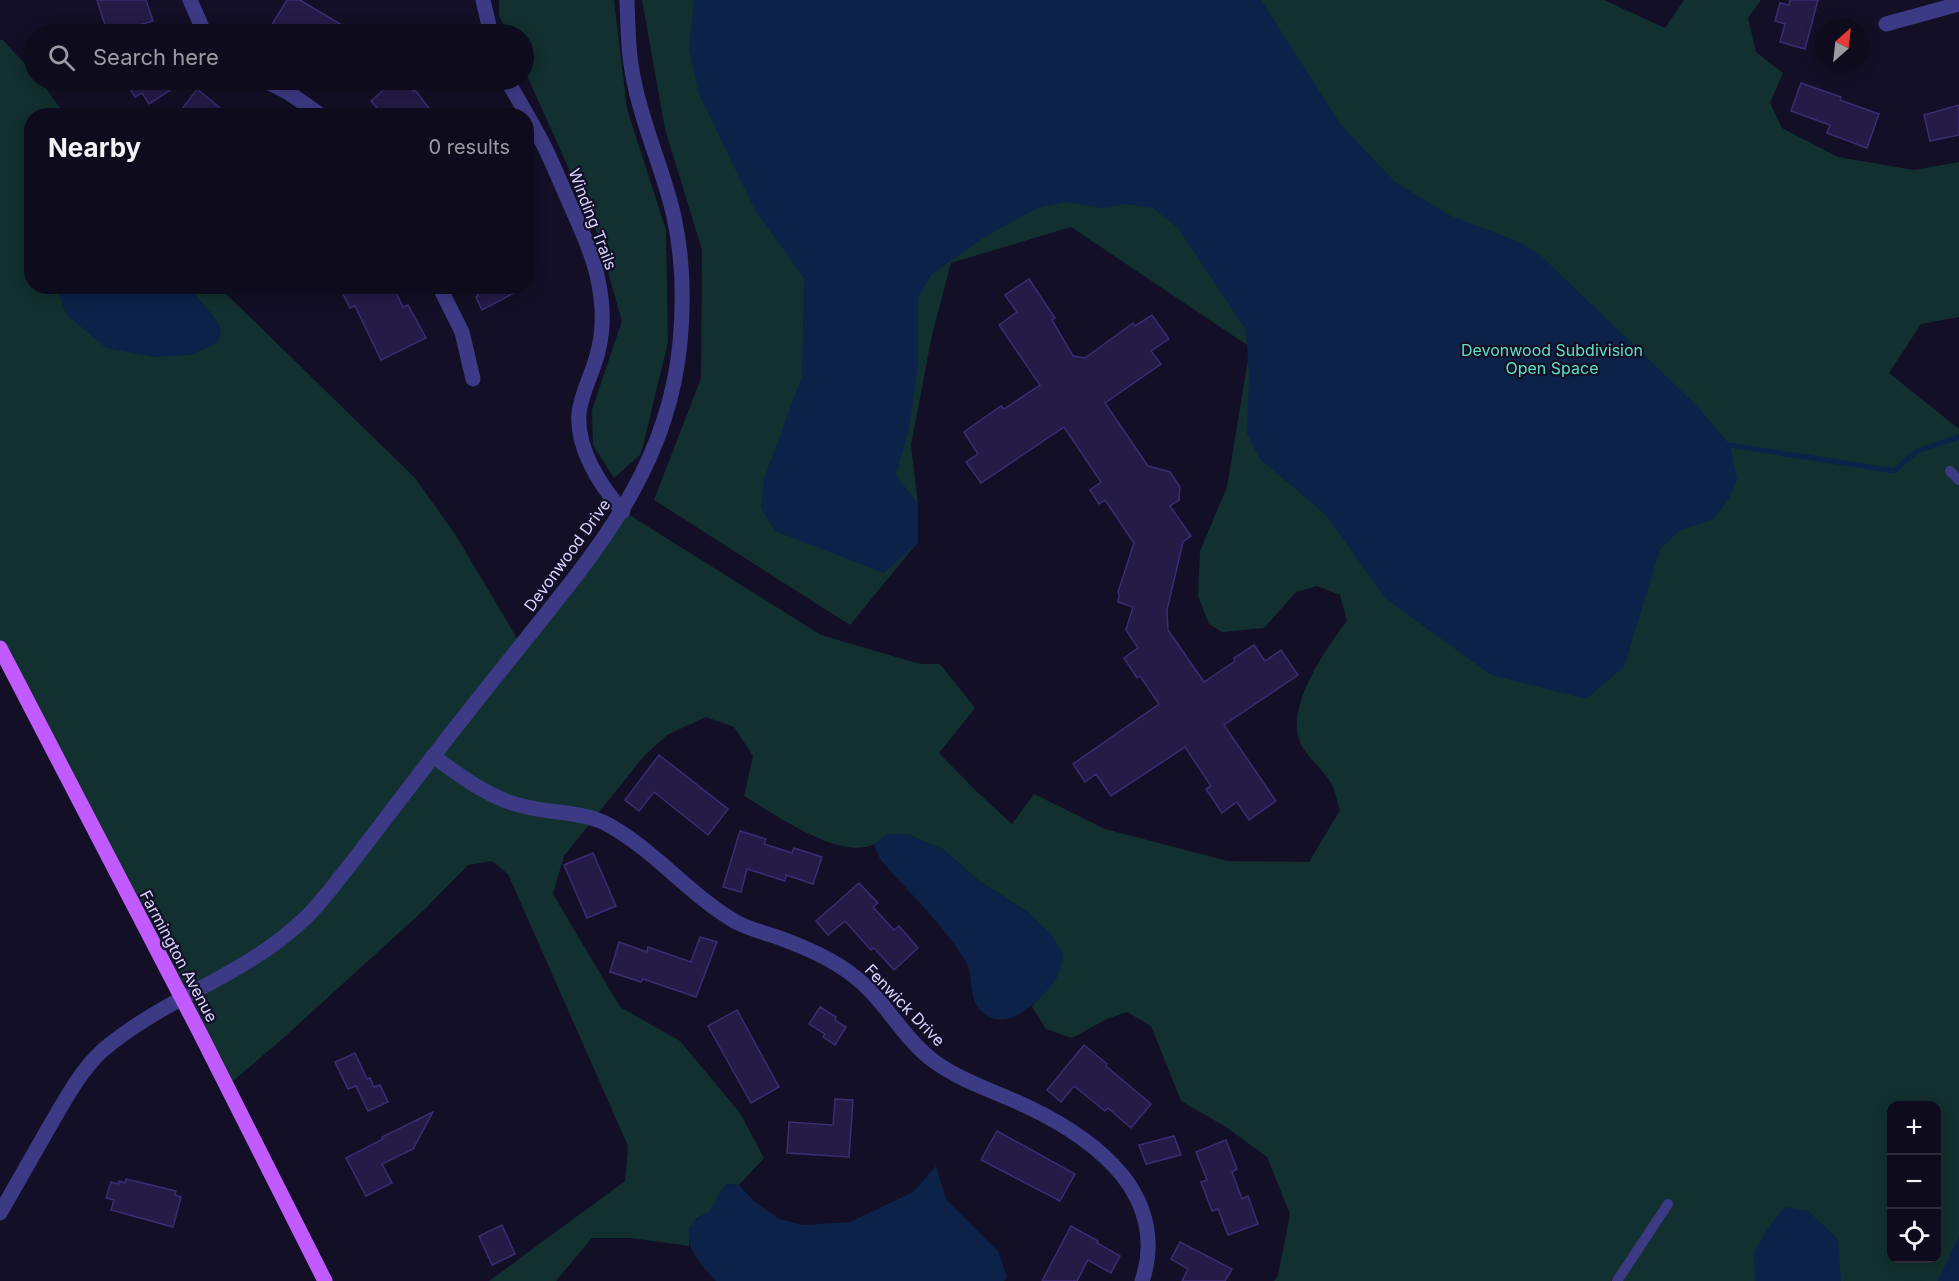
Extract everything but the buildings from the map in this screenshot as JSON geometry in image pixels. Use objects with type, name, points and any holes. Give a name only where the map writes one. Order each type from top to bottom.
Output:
[{"type":"main road","name":"Farmington Avenue","points":[[0,648],[325,1281]]},
{"type":"street","points":[[190,0],[201,24]]},
{"type":"street","points":[[483,0],[489,24]]},
{"type":"street","name":"Devonwood Drive","points":[[0,1213],[65,1100],[91,1063],[107,1047],[180,998],[215,981],[255,957],[304,920],[356,858],[433,756],[580,571],[623,511],[644,472],[655,447],[673,390],[680,344],[683,295],[680,251],[674,215],[634,81],[628,43],[627,0]]},
{"type":"street","points":[[1886,24],[1959,4]]},
{"type":"street","points":[[283,90],[311,108]]},
{"type":"street","name":"Winding Trails","points":[[513,90],[523,108]]},
{"type":"street","name":"Winding Trails","points":[[534,128],[583,233],[597,273],[604,322],[600,344],[583,392],[579,413],[580,431],[586,453],[597,475],[623,511]]},
{"type":"street","points":[[443,294],[462,332],[473,379]]},
{"type":"street","name":"Fenwick Drive","points":[[433,756],[487,792],[505,801],[589,818],[608,825],[638,844],[700,898],[736,922],[811,950],[855,977],[874,994],[933,1060],[954,1073],[1037,1111],[1078,1136],[1117,1169],[1140,1203],[1146,1221],[1148,1241],[1142,1281]]},
{"type":"lane","points":[[1950,471],[1959,480]]},
{"type":"lane","points":[[1617,1281],[1668,1204]]},
{"type":"green space","points":[[499,0],[614,0],[627,109],[666,230],[668,342],[641,454],[614,478],[593,445],[592,410],[622,321],[595,227],[533,90],[534,24],[503,24],[499,16]]},
{"type":"green space","name":"Devonwood Subdivision Open Space","points":[[642,0],[1604,0],[1665,28],[1684,0],[1761,0],[1748,18],[1756,52],[1783,73],[1770,103],[1782,128],[1838,157],[1914,170],[1959,162],[1959,317],[1921,324],[1889,373],[1959,429],[1959,1281],[1274,1281],[1278,1275],[1290,1214],[1267,1157],[1226,1127],[1181,1101],[1151,1026],[1127,1012],[1107,1019],[1072,1038],[1046,1029],[1032,1007],[1057,977],[1029,913],[979,881],[944,850],[907,834],[887,834],[873,845],[858,848],[842,846],[806,832],[772,813],[744,796],[753,756],[734,727],[706,717],[667,735],[644,756],[564,856],[553,894],[620,1007],[680,1041],[740,1113],[764,1158],[739,1185],[727,1184],[710,1212],[697,1218],[689,1229],[689,1246],[631,1238],[592,1238],[556,1281],[489,1281],[625,1181],[628,1146],[508,874],[492,861],[468,865],[424,910],[227,1086],[0,648],[0,40],[3,40],[24,63],[24,90],[47,90],[60,108],[24,108],[24,294],[59,294],[67,315],[219,324],[195,294],[226,294],[415,478],[455,534],[521,645],[623,511],[821,635],[920,664],[940,664],[975,708],[939,753],[1012,824],[1034,794],[1105,829],[1228,861],[1309,862],[1340,810],[1331,783],[1300,742],[1297,728],[1298,712],[1310,678],[1347,621],[1340,595],[1317,586],[1296,592],[1264,628],[1222,632],[1209,624],[1198,596],[1200,551],[1227,487],[1250,347],[1071,227],[951,263],[932,335],[911,445],[918,504],[918,542],[850,625],[654,500],[701,378],[702,250],[665,129]]},
{"type":"water","points":[[694,0],[1261,0],[1341,125],[1395,182],[1451,216],[1517,241],[1539,254],[1694,403],[1730,445],[1737,480],[1728,500],[1714,519],[1679,531],[1660,549],[1624,667],[1586,699],[1491,675],[1385,598],[1326,515],[1260,459],[1247,434],[1249,375],[1246,330],[1178,228],[1153,208],[1127,204],[1102,208],[1065,202],[1037,208],[983,238],[931,275],[918,298],[918,367],[909,428],[896,475],[918,504],[918,542],[884,573],[775,531],[761,508],[764,479],[802,376],[804,278],[755,210],[698,92],[689,49]]},
{"type":"water","points":[[59,294],[195,294],[219,324],[221,332],[218,343],[190,355],[154,357],[106,348],[67,315]]},
{"type":"water","points":[[887,834],[907,834],[944,850],[979,881],[1029,913],[1052,935],[1064,955],[1057,977],[1043,996],[1023,1012],[1012,1017],[1001,1019],[990,1017],[980,1010],[974,999],[966,962],[957,948],[880,859],[874,845]]},
{"type":"water","points":[[936,1166],[946,1199],[998,1251],[1007,1277],[1004,1281],[716,1281],[698,1260],[690,1243],[691,1226],[698,1218],[710,1212],[721,1190],[727,1184],[739,1185],[754,1201],[779,1219],[803,1225],[850,1222],[913,1192]]},
{"type":"water","points":[[1785,1207],[1808,1211],[1838,1239],[1841,1281],[1755,1281],[1754,1252],[1770,1225]]},
{"type":"water","points":[[1959,1236],[1959,1281],[1938,1281]]},
{"type":"waterway","points":[[1730,445],[1894,471],[1917,451],[1959,437]]}]
